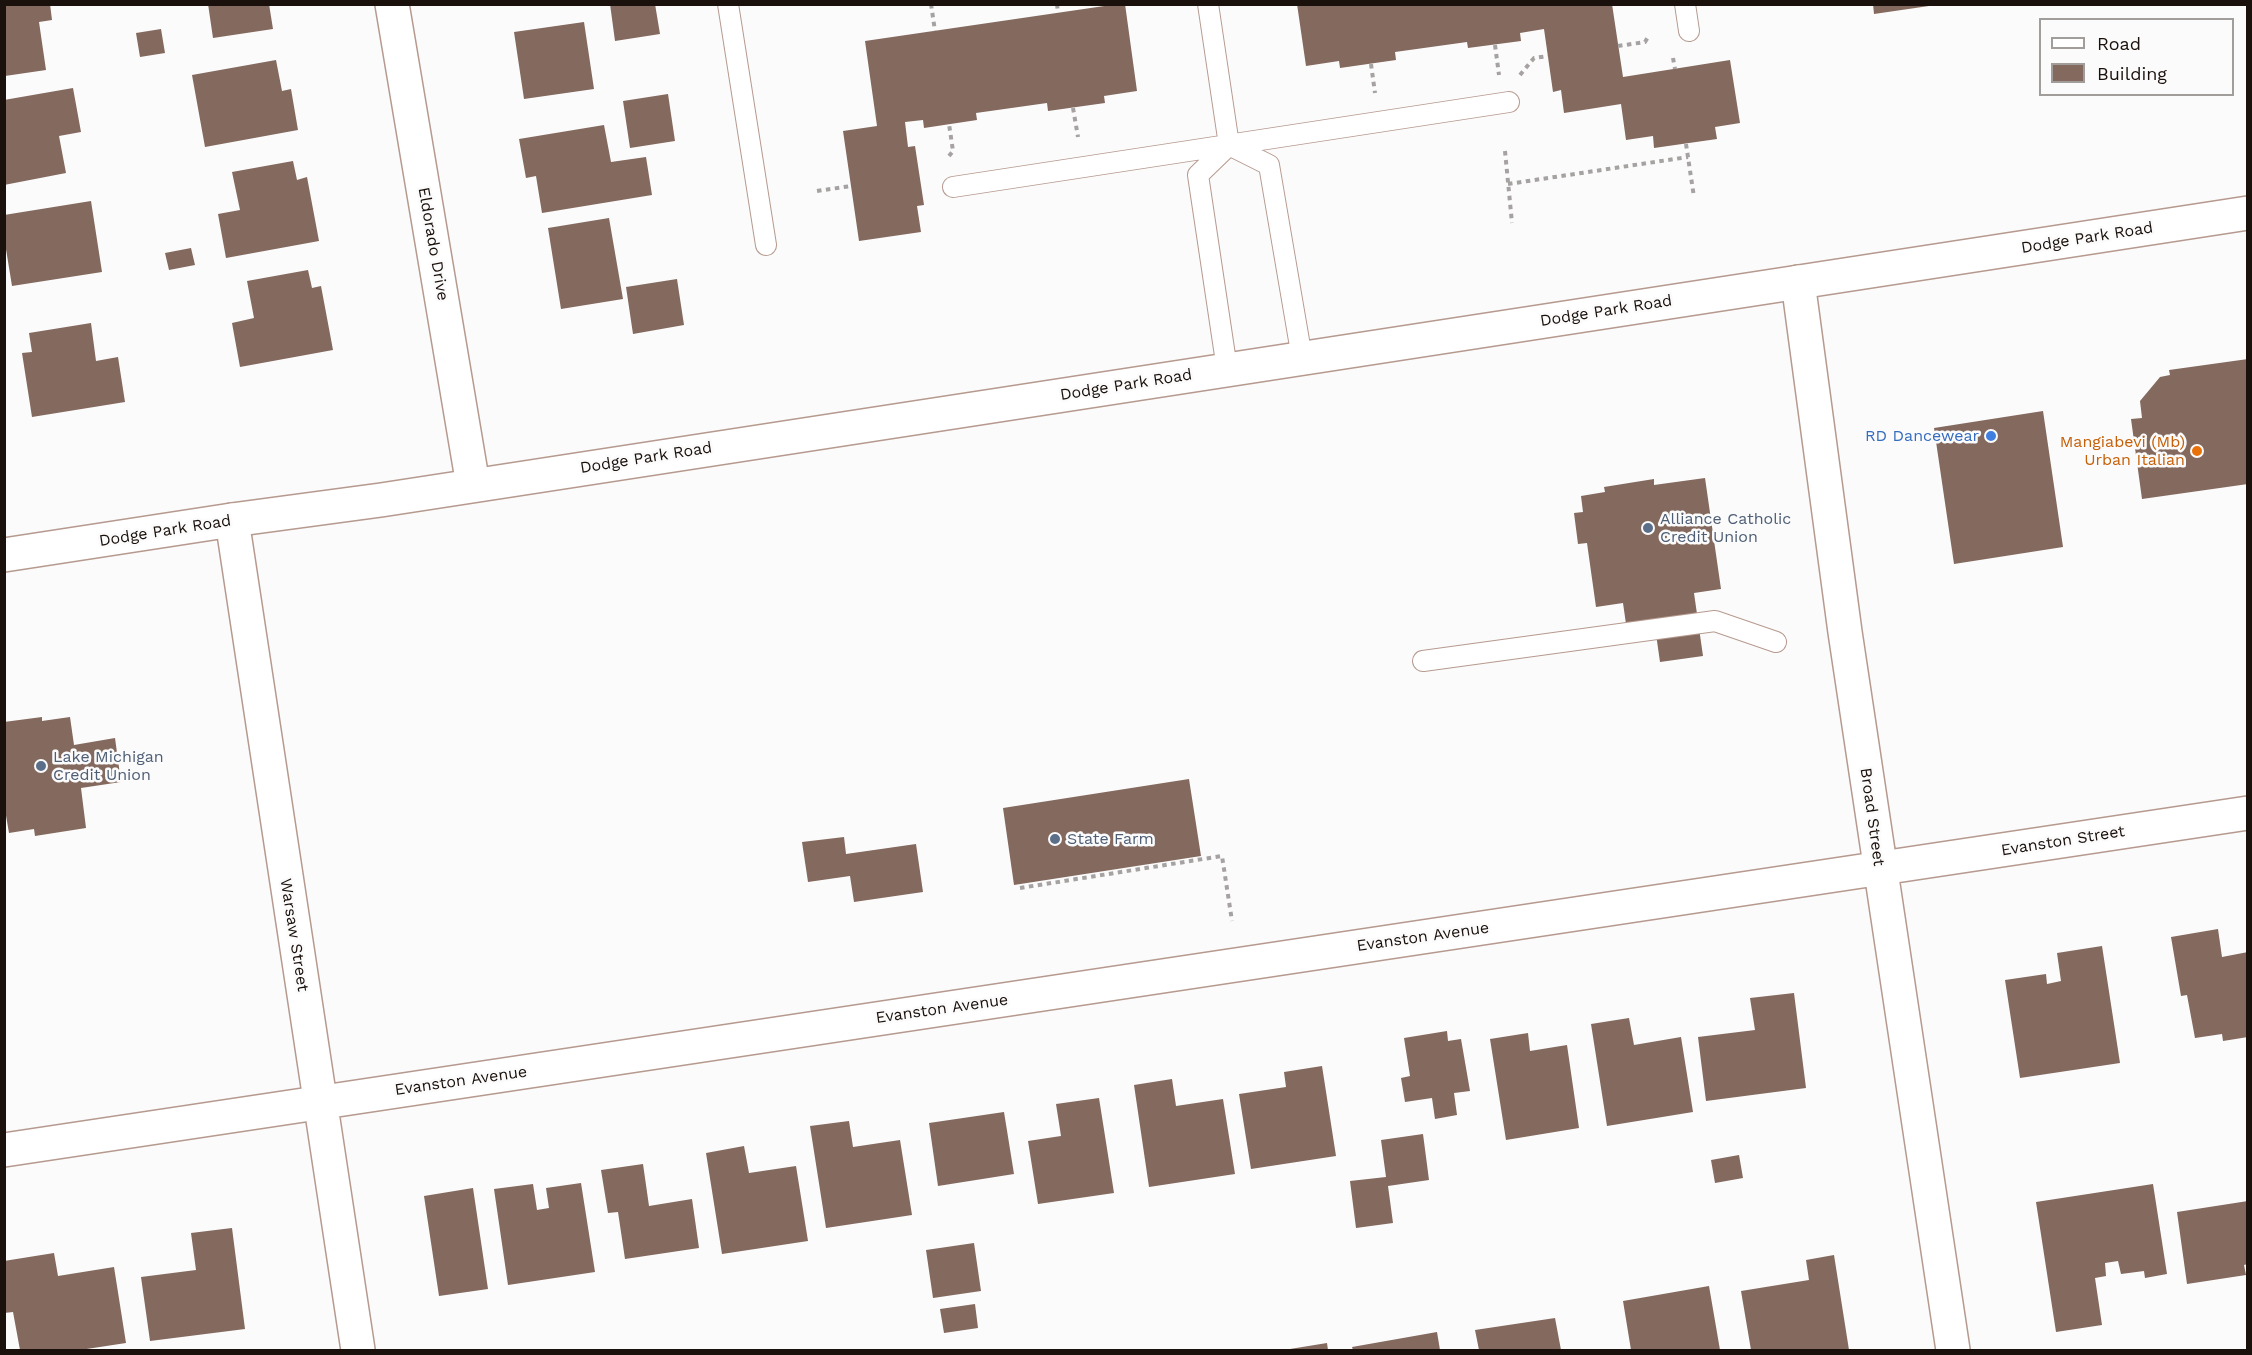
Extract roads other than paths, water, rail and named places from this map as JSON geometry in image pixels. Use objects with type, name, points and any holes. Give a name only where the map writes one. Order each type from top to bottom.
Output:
[{"type":"street","name":"Eldorado Drive","points":[[392,4],[472,484]]},
{"type":"street","name":"Dodge Park Road","points":[[4,555],[381,500],[472,484],[2247,213]]},
{"type":"street","name":"Broad Street","points":[[1798,282],[1843,620],[1953,1350]]},
{"type":"street","name":"Warsaw Street","points":[[232,520],[358,1350]]},
{"type":"street","name":"Evanston Street","points":[[1880,869],[2247,813]]},
{"type":"street","name":"Evanston Avenue","points":[[4,1150],[1880,869]]},
{"type":"lane","points":[[728,4],[766,245]]},
{"type":"lane","points":[[1208,4],[1229,145]]},
{"type":"lane","points":[[1684,4],[1689,31]]},
{"type":"lane","points":[[952,187],[1509,102]]},
{"type":"lane","points":[[1229,145],[1269,165],[1302,358]]},
{"type":"lane","points":[[1227,369],[1198,175],[1229,145]]},
{"type":"lane","points":[[1423,661],[1715,621],[1776,642]]},
{"type":"place","name":"RD Dancewear","points":[[1991,436]]},
{"type":"place","name":"Mangiabevi (Mb) Urban Italian","points":[[2197,451]]},
{"type":"place","name":"Alliance Catholic Credit Union","points":[[1648,528]]},
{"type":"place","name":"Lake Michigan Credit Union","points":[[41,766]]},
{"type":"place","name":"State Farm","points":[[1055,839]]}]
